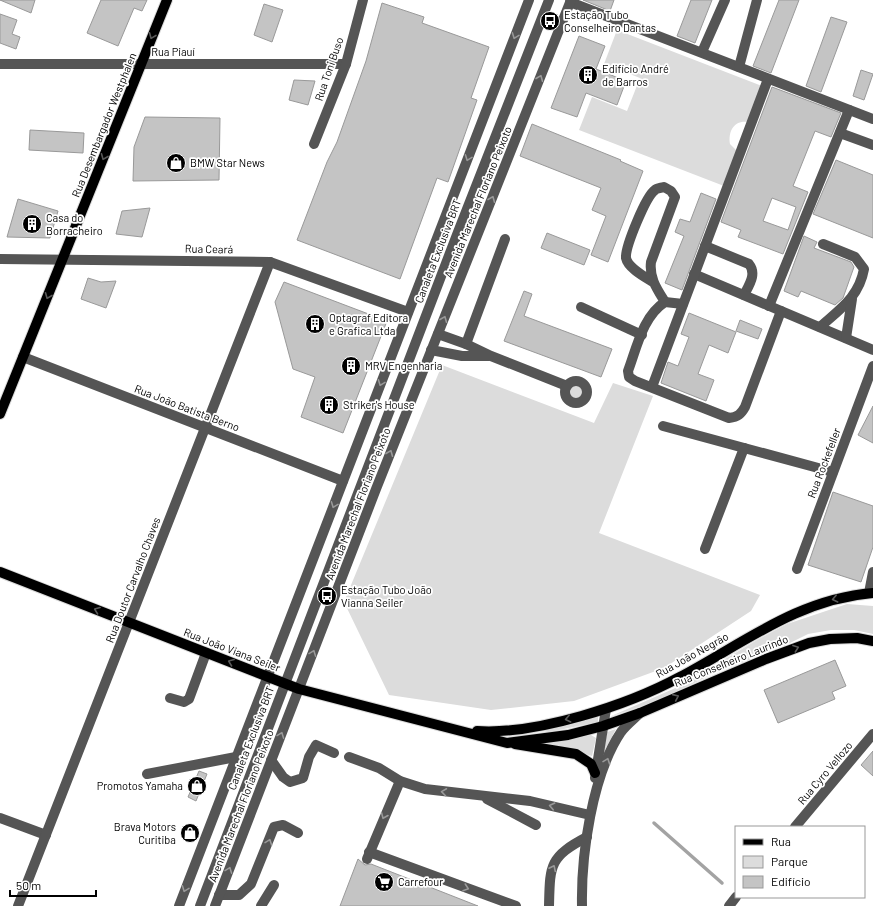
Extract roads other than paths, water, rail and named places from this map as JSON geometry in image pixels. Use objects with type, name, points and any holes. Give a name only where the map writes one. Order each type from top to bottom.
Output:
[{"type":"main road","name":"Rua Desembargador Westphalen","points":[[0,414],[167,0]]},
{"type":"main road","name":"Rua João Viana Seiler","points":[[0,572],[299,689],[461,730],[484,738],[507,743],[568,735],[603,726]]},
{"type":"main road","name":"Rua João Negrão","points":[[606,709],[649,693],[795,612],[823,602],[871,593]]},
{"type":"main road","name":"Rua Conselheiro Laurindo","points":[[603,726],[640,713],[719,678],[809,644],[830,639],[857,638],[873,641]]},
{"type":"main road","name":"Rua João Viana Seiler","points":[[461,730],[487,732],[514,730],[570,719],[606,709]]},
{"type":"main road","points":[[507,743],[576,754],[591,764],[596,773]]},
{"type":"street","name":"Rua Toni Buso","points":[[314,144],[346,64],[363,0]]},
{"type":"street","name":"Avenida Marechal Floriano Peixoto","points":[[179,906],[529,0]]},
{"type":"street","name":"Canaleta Exclusiva BRT","points":[[200,906],[549,0]]},
{"type":"street","points":[[702,52],[725,0]]},
{"type":"street","points":[[739,67],[757,0]]},
{"type":"street","name":"Avenida Marechal Floriano Peixoto","points":[[215,906],[376,489],[571,1]]},
{"type":"street","points":[[571,1],[873,119]]},
{"type":"street","name":"Rua Piauí","points":[[0,64],[346,64]]},
{"type":"street","points":[[652,387],[768,79]]},
{"type":"street","points":[[769,306],[849,110]]},
{"type":"street","points":[[840,133],[873,145]]},
{"type":"street","points":[[653,282],[630,266],[626,259],[627,249],[647,199],[655,189],[664,187],[671,191],[675,197],[651,262],[650,272],[653,282],[665,302]]},
{"type":"street","points":[[466,344],[505,239]]},
{"type":"street","points":[[820,327],[852,298],[862,281],[864,269],[855,257],[823,244]]},
{"type":"street","points":[[705,246],[749,264],[753,269],[754,273],[744,295]]},
{"type":"street","name":"Rua Ceará","points":[[0,259],[270,262],[408,312]]},
{"type":"street","name":"Rua Doutor Carvalho Chaves","points":[[18,906],[270,262]]},
{"type":"street","points":[[694,274],[873,350]]},
{"type":"street","points":[[846,338],[852,298]]},
{"type":"street","points":[[683,304],[665,302],[656,307],[650,316],[628,371],[629,377],[730,418],[736,417],[742,413],[745,407],[781,311]]},
{"type":"street","points":[[581,307],[642,335]]},
{"type":"street","points":[[438,334],[567,386]]},
{"type":"street","points":[[431,350],[462,356],[491,356]]},
{"type":"street","name":"Rua João Batista Berno","points":[[23,357],[343,481]]},
{"type":"street","name":"Rua Rockefeller","points":[[797,569],[873,366]]},
{"type":"street","points":[[663,426],[833,472]]},
{"type":"street","points":[[706,549],[744,448]]},
{"type":"street","name":"Canaleta Exclusiva BRT","points":[[351,512],[376,489]]},
{"type":"street","points":[[871,593],[873,572]]},
{"type":"street","points":[[170,698],[184,702],[189,698],[206,653]]},
{"type":"street","points":[[594,798],[596,773],[606,709]]},
{"type":"street","points":[[582,906],[582,867],[594,798],[614,744],[622,730],[640,713]]},
{"type":"street","name":"Rua Cyro Vellozo","points":[[796,826],[873,734]]},
{"type":"street","points":[[271,760],[283,777],[290,782],[303,778],[309,757],[316,745],[334,753]]},
{"type":"street","points":[[146,774],[236,757]]},
{"type":"street","points":[[349,757],[378,768],[400,781],[425,789],[530,801],[590,815]]},
{"type":"street","points":[[400,781],[368,856],[416,870],[516,906]]},
{"type":"street","points":[[483,796],[536,825]]},
{"type":"street","points":[[0,818],[46,835]]},
{"type":"street","points":[[219,895],[239,895],[251,884],[274,827],[282,825],[298,833]]},
{"type":"street","points":[[549,906],[550,873],[560,854],[587,837]]},
{"type":"street","points":[[261,906],[274,885]]},
{"type":"street","points":[[729,906],[735,898]]},
{"type":"waterway","points":[[654,823],[722,883]]},
{"type":"place","name":"Estação Tubo Conselheiro Dantas","points":[[550,21]]},
{"type":"place","name":"Edifício André de Barros","points":[[588,75]]},
{"type":"place","name":"BMW Star News","points":[[176,163]]},
{"type":"place","name":"Casa do Borracheiro","points":[[32,224]]},
{"type":"place","name":"Optagraf Editora e Grafica Ltda","points":[[315,324]]},
{"type":"place","name":"MRV Engenharia","points":[[351,366]]},
{"type":"place","name":"Striker's House","points":[[329,405]]},
{"type":"place","name":"Estação Tubo João Vianna Seiler","points":[[327,596]]},
{"type":"place","name":"Promotos Yamaha","points":[[197,786]]},
{"type":"place","name":"Brava Motors Curitiba","points":[[190,833]]},
{"type":"place","name":"Carrefour","points":[[384,882]]}]
